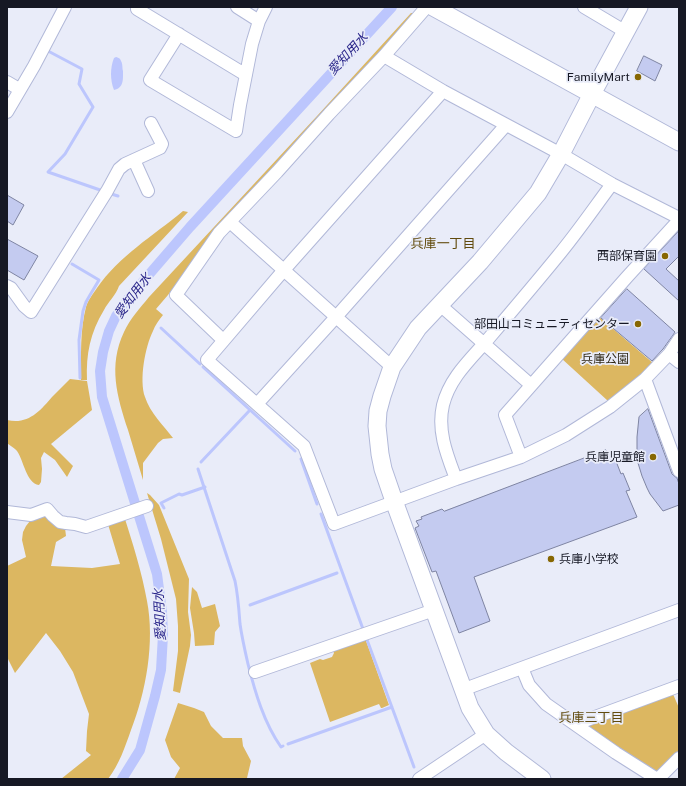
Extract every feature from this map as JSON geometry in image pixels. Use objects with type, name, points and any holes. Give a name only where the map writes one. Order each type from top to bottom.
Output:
[{"type":"street","points":[[7,112],[19,89],[34,66],[65,7]]},
{"type":"street","points":[[138,7],[137,9],[246,75]]},
{"type":"street","points":[[237,7],[259,21]]},
{"type":"street","points":[[179,34],[150,80],[236,131],[252,44],[259,21],[266,7]]},
{"type":"street","points":[[223,340],[176,295],[219,233],[384,56],[424,10],[424,7]]},
{"type":"street","points":[[433,7],[679,142]]},
{"type":"street","points":[[584,7],[626,32]]},
{"type":"street","points":[[542,779],[506,752],[486,734],[470,708],[462,690],[383,469],[377,426],[378,411],[392,367],[418,328],[480,262],[538,193],[561,154],[639,7]]},
{"type":"street","points":[[384,56],[443,91],[679,219],[505,415],[521,456]]},
{"type":"street","points":[[7,82],[19,89]]},
{"type":"street","points":[[443,91],[283,271],[207,360],[304,446],[334,524],[521,456],[566,435],[610,407],[645,379],[669,354],[679,340]]},
{"type":"street","points":[[7,286],[11,288],[24,306],[31,312],[107,191],[118,169],[125,164],[160,148],[162,144],[152,123]]},
{"type":"street","points":[[257,404],[506,125]]},
{"type":"street","points":[[134,160],[148,191]]},
{"type":"street","points":[[456,479],[445,451],[442,438],[443,405],[451,385],[467,362],[558,256],[612,184]]},
{"type":"street","points":[[230,222],[392,367]]},
{"type":"street","points":[[440,305],[531,385]]},
{"type":"street","points":[[669,354],[679,362]]},
{"type":"street","points":[[645,379],[679,471]]},
{"type":"street","points":[[7,512],[31,515],[48,509],[60,522],[86,527],[147,506]]},
{"type":"street","points":[[255,672],[434,610]]},
{"type":"street","points":[[462,690],[679,610]]},
{"type":"street","points":[[522,668],[529,685],[546,704],[616,753],[657,779],[679,758]]},
{"type":"street","points":[[576,724],[679,686]]},
{"type":"street","points":[[419,779],[486,734]]},
{"type":"green space","points":[[411,13],[416,13],[196,257],[156,309],[163,315],[155,327],[145,354],[143,390],[150,408],[173,438],[163,439],[158,443],[143,463],[143,480],[120,405],[116,381],[116,357],[126,327],[149,297]]},
{"type":"green space","points":[[183,211],[188,212],[119,286],[106,307],[92,335],[87,361],[87,380],[81,380],[81,343],[86,307],[89,299],[106,277],[126,256]]},
{"type":"green space","name":"兵庫公園","points":[[598,316],[653,363],[632,383],[608,401],[561,358]]},
{"type":"green space","points":[[70,379],[87,381],[92,410],[51,444],[73,466],[67,477],[55,460],[44,452],[41,458],[42,469],[41,482],[39,485],[31,480],[17,451],[7,443],[7,420],[21,420],[33,416]]},
{"type":"green space","points":[[147,493],[159,505],[189,579],[188,612],[191,635],[180,693],[173,691],[178,651],[176,599],[161,539]]},
{"type":"green space","points":[[47,512],[65,528],[66,536],[56,542],[51,566],[92,568],[120,564],[107,521],[124,516],[143,580],[147,601],[150,633],[148,667],[141,700],[124,749],[119,762],[108,779],[61,779],[91,755],[86,751],[89,714],[73,672],[60,651],[46,633],[15,673],[7,657],[7,566],[26,557],[22,540],[23,532],[34,516]]},
{"type":"green space","points":[[192,587],[197,592],[202,608],[215,604],[220,626],[215,632],[214,645],[195,646],[190,608]]},
{"type":"green space","points":[[365,638],[389,705],[381,708],[379,704],[330,722],[310,663],[320,659],[323,660],[332,657],[334,653],[332,649]]},
{"type":"green space","points":[[673,694],[679,708],[679,752],[659,771],[653,771],[589,729],[589,724]]},
{"type":"green space","points":[[178,703],[204,712],[211,726],[223,738],[242,738],[243,746],[251,761],[247,778],[174,779],[180,768],[171,757],[165,740]]},
{"type":"water","points":[[116,57],[122,62],[123,77],[120,87],[114,90],[111,70],[114,58]]},
{"type":"building","points":[[644,56],[662,65],[655,81],[637,71]]},
{"type":"building","points":[[7,195],[24,205],[13,225],[7,221]]},
{"type":"building","points":[[679,231],[679,256],[666,269],[679,281],[679,301],[644,269]]},
{"type":"building","points":[[7,239],[38,256],[24,280],[7,270]]},
{"type":"building","name":"部田山コミュニティセンター","points":[[627,289],[675,332],[652,361],[601,318]]},
{"type":"building","name":"兵庫児童館","points":[[648,409],[672,474],[677,478],[679,484],[679,505],[663,511],[650,494],[638,463],[637,437],[639,417]]},
{"type":"building","points":[[606,450],[608,452],[612,451],[621,474],[623,473],[630,490],[626,491],[637,517],[474,577],[490,621],[459,633],[436,571],[432,572],[415,528],[419,526],[416,521],[422,519],[421,517],[442,509],[444,511]]},
{"type":"waterway","name":"愛知用水","points":[[122,779],[140,750],[161,670],[163,635],[162,612],[157,574],[102,397],[100,371],[103,352],[109,331],[116,316],[127,300],[190,227],[392,7]]},
{"type":"waterway","points":[[48,51],[82,69],[79,84],[93,107],[65,154],[48,172],[103,191]]},
{"type":"waterway","points":[[108,193],[118,196]]},
{"type":"waterway","points":[[72,264],[99,280],[86,302],[83,311],[79,340],[80,378]]},
{"type":"waterway","points":[[161,328],[200,364]]},
{"type":"waterway","points":[[203,367],[295,451]]},
{"type":"waterway","points":[[201,462],[250,410]]},
{"type":"waterway","points":[[301,459],[317,504]]},
{"type":"waterway","points":[[198,469],[235,581],[240,624],[248,664],[257,696],[265,718],[275,738],[281,747],[283,746]]},
{"type":"waterway","points":[[164,508],[161,503],[179,494],[182,495],[205,487]]},
{"type":"waterway","points":[[321,514],[363,629]]},
{"type":"waterway","points":[[250,605],[337,573]]},
{"type":"waterway","points":[[366,637],[414,767]]},
{"type":"waterway","points":[[288,744],[392,707]]},
{"type":"place","name":"FamilyMart","points":[[638,77]]},
{"type":"place","name":"西部保育園","points":[[665,256]]},
{"type":"place","name":"部田山コミュニティセンター","points":[[638,324]]},
{"type":"place","name":"兵庫児童館","points":[[653,457]]},
{"type":"place","name":"兵庫小学校","points":[[551,559]]},
{"type":"district","name":"兵庫一丁目","points":[[443,244]]},
{"type":"district","name":"兵庫三丁目","points":[[591,718]]}]
